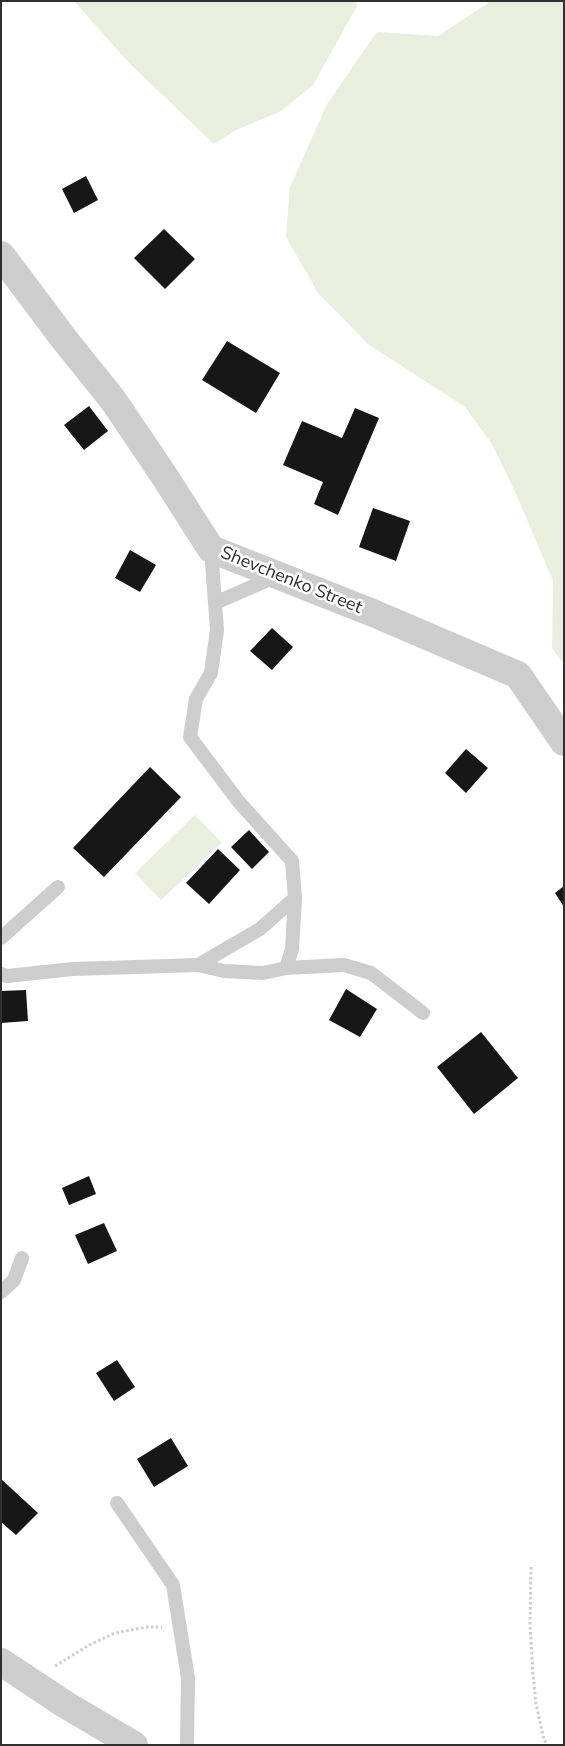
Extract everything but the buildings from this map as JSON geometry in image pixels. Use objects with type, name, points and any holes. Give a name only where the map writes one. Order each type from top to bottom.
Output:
[{"type":"street","name":"Shevchenko Street","points":[[1,255],[113,400],[211,549],[382,617],[518,675],[564,742]]},
{"type":"street","points":[[1,1662],[66,1705],[134,1745]]},
{"type":"lane","points":[[211,549],[217,630],[211,672],[196,699],[190,737],[240,802],[292,860],[295,898],[293,941],[286,968]]},
{"type":"lane","points":[[215,603],[278,576]]},
{"type":"lane","points":[[1,938],[58,887]]},
{"type":"lane","points":[[198,965],[260,930],[295,898]]},
{"type":"lane","points":[[1,974],[7,976],[73,969],[198,965],[224,970],[263,973],[286,968],[344,965],[371,973],[423,1013]]},
{"type":"lane","points":[[1,1292],[14,1280],[22,1258]]},
{"type":"lane","points":[[117,1503],[173,1585],[188,1678],[187,1745]]},
{"type":"path","points":[[531,1567],[530,1624],[533,1674],[536,1704],[544,1740],[548,1745]]},
{"type":"path","points":[[32,1682],[91,1644],[115,1633],[147,1627],[180,1626]]},
{"type":"green space","points":[[74,1],[356,1],[357,6],[313,85],[281,111],[236,130],[214,144],[129,63]]},
{"type":"green space","points":[[488,1],[564,1],[564,665],[552,648],[553,581],[517,496],[492,444],[465,407],[368,344],[318,293],[286,237],[290,187],[327,104],[377,32],[438,36],[487,4]]},
{"type":"green space","points":[[195,815],[222,843],[161,900],[135,873]]}]
